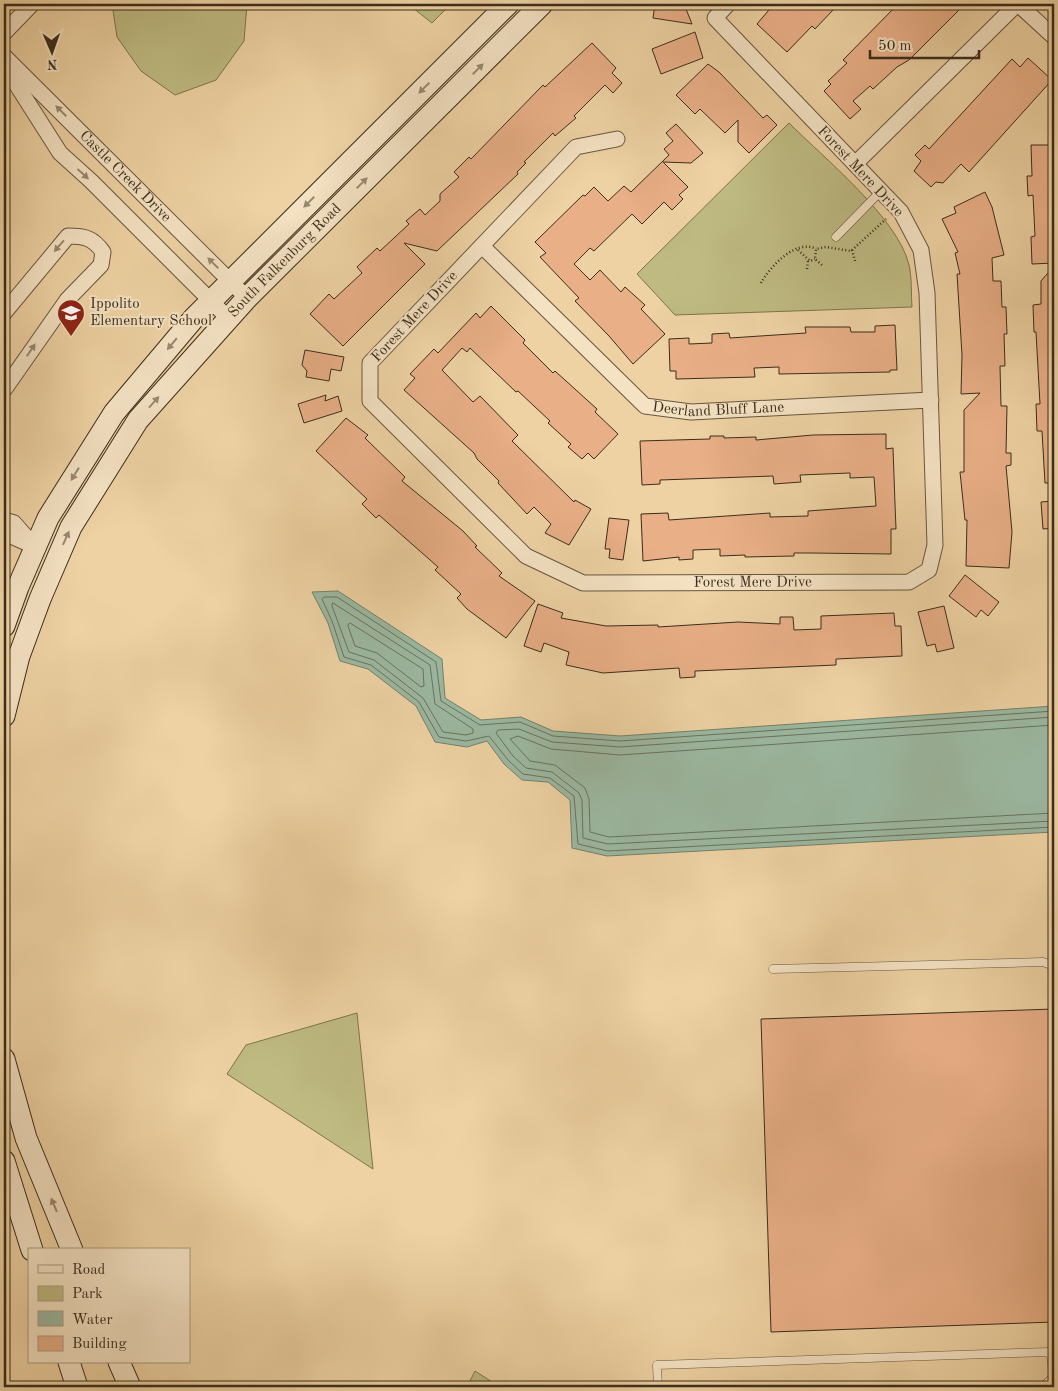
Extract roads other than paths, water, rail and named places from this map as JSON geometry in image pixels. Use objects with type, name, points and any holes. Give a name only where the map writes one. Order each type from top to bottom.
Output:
[{"type":"street","points":[[4,33],[32,4]]},
{"type":"street","name":"South Falkenburg Road","points":[[4,626],[48,518],[114,413],[230,281],[508,4]]},
{"type":"street","name":"South Falkenburg Road","points":[[4,716],[19,656],[40,599],[71,527],[138,420],[247,298],[542,4]]},
{"type":"street","name":"Forest Mere Drive","points":[[617,139],[576,147],[370,363],[370,401],[526,556],[583,583],[909,582],[929,570],[935,544],[927,293],[921,250],[901,212],[715,18],[728,4]]},
{"type":"street","points":[[854,164],[1018,4],[1054,37]]},
{"type":"street","name":"Castle Creek Drive","points":[[4,56],[247,298]]},
{"type":"street","name":"Castle Creek Drive","points":[[4,64],[60,153],[91,180],[228,318]]},
{"type":"street","points":[[4,313],[68,236],[85,236],[94,240],[104,252],[101,265],[67,300],[4,390]]},
{"type":"street","name":"Deerland Bluff Lane","points":[[482,246],[645,406],[691,412],[931,400]]},
{"type":"street","points":[[4,520],[14,523],[42,558],[43,572],[21,633],[19,656]]},
{"type":"street","points":[[4,533],[35,547]]},
{"type":"street","points":[[4,1059],[26,1138],[71,1248]]},
{"type":"street","points":[[4,1161],[31,1248]]},
{"type":"street","points":[[70,1364],[77,1387]]},
{"type":"street","points":[[120,1364],[130,1387]]},
{"type":"lane","points":[[836,237],[881,191]]},
{"type":"lane","points":[[772,969],[1043,962],[1054,966]]},
{"type":"lane","points":[[658,1387],[657,1365],[1049,1352],[1052,1360],[1053,1377],[1043,1387]]},
{"type":"water","points":[[338,591],[442,659],[445,698],[481,720],[521,717],[553,731],[620,736],[1054,706],[1054,832],[607,856],[572,848],[570,800],[548,782],[522,780],[504,764],[487,741],[467,747],[435,742],[416,706],[368,669],[340,661],[328,623],[312,592]]},
{"type":"place","name":"Ippolito Elementary School","points":[[71,337]]}]
